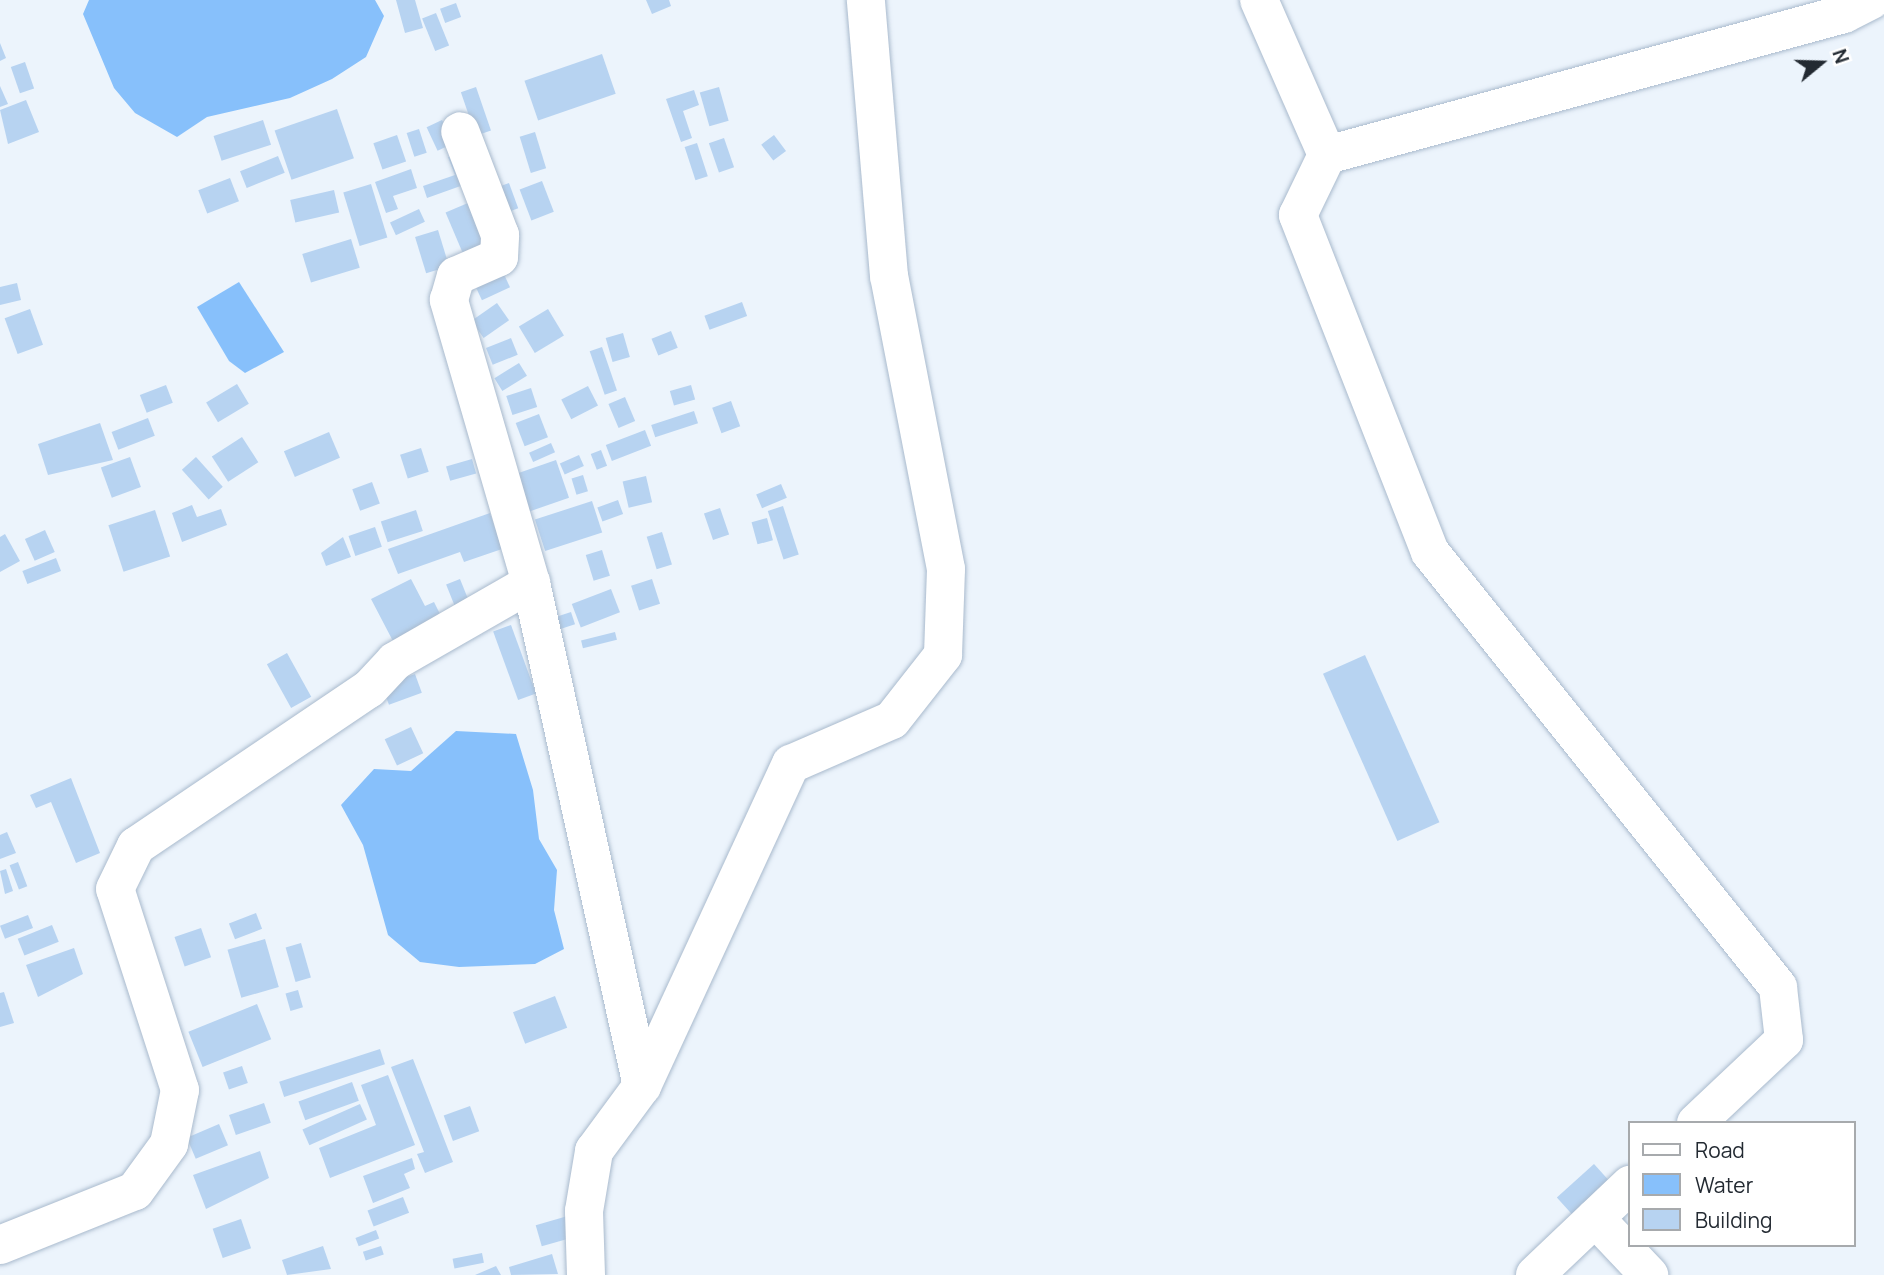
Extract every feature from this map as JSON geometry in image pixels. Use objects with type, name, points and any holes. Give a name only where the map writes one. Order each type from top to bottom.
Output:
[{"type":"street","points":[[586,1275],[584,1211],[594,1151],[642,1086],[790,764],[892,720],[943,655],[946,569],[889,276],[866,0]]},
{"type":"street","points":[[1259,0],[1327,155]]},
{"type":"street","points":[[1698,1121],[1784,1040],[1778,987],[1430,552],[1298,215],[1327,155],[1844,14],[1872,0]]},
{"type":"street","points":[[460,131],[500,235],[499,257],[456,276],[449,300],[531,583],[642,1086]]},
{"type":"street","points":[[0,1245],[135,1191],[169,1144],[180,1090],[114,889],[136,846],[369,689],[396,662],[531,583]]},
{"type":"street","points":[[1535,1275],[1629,1186]]},
{"type":"street","points":[[1595,1218],[1649,1275]]},
{"type":"water","points":[[89,0],[375,0],[384,16],[366,57],[332,79],[290,98],[207,117],[177,137],[135,113],[114,88],[83,14]]},
{"type":"water","points":[[239,282],[284,352],[245,373],[229,361],[197,307]]},
{"type":"water","points":[[456,731],[516,734],[533,790],[539,839],[557,870],[554,910],[564,949],[535,964],[459,967],[420,962],[388,935],[363,845],[341,805],[374,769],[411,771]]},
{"type":"building","points":[[396,0],[415,0],[423,28],[405,33]]},
{"type":"building","points":[[646,0],[669,0],[671,6],[652,14]]},
{"type":"building","points":[[456,3],[461,17],[445,23],[440,9]]},
{"type":"building","points":[[436,13],[449,45],[435,51],[422,19]]},
{"type":"building","points":[[0,43],[6,58],[0,61]]},
{"type":"building","points":[[602,54],[616,94],[538,120],[524,81]]},
{"type":"building","points":[[25,62],[34,88],[20,93],[11,67]]},
{"type":"building","points":[[0,86],[8,104],[0,107]]},
{"type":"building","points":[[476,87],[491,130],[476,136],[461,92]]},
{"type":"building","points":[[719,87],[729,121],[709,126],[700,93]]},
{"type":"building","points":[[694,90],[699,105],[683,111],[692,138],[681,142],[666,99]]},
{"type":"building","points":[[26,100],[39,132],[8,144],[0,110]]},
{"type":"building","points":[[337,109],[354,158],[292,180],[275,130]]},
{"type":"building","points":[[263,120],[271,145],[222,161],[214,136]]},
{"type":"building","points":[[442,120],[453,144],[438,151],[427,127]]},
{"type":"building","points":[[419,129],[427,153],[414,157],[407,133]]},
{"type":"building","points":[[535,132],[546,168],[531,173],[520,137]]},
{"type":"building","points":[[397,135],[406,161],[382,170],[373,143]]},
{"type":"building","points":[[774,135],[786,151],[773,161],[761,145]]},
{"type":"building","points":[[724,138],[734,167],[719,173],[709,143]]},
{"type":"building","points":[[697,143],[708,176],[695,180],[685,147]]},
{"type":"building","points":[[459,153],[469,183],[427,198],[423,186],[455,175],[448,157]]},
{"type":"building","points":[[278,156],[285,173],[247,188],[240,171]]},
{"type":"building","points":[[411,169],[417,188],[393,196],[398,209],[386,213],[375,182]]},
{"type":"building","points":[[230,178],[239,201],[207,214],[198,190]]},
{"type":"building","points":[[542,181],[554,212],[531,220],[520,190]]},
{"type":"building","points":[[509,183],[518,208],[499,216],[489,190]]},
{"type":"building","points":[[371,184],[387,238],[360,246],[343,192]]},
{"type":"building","points":[[334,190],[339,212],[295,223],[290,200]]},
{"type":"building","points":[[475,200],[492,241],[463,253],[446,213]]},
{"type":"building","points":[[419,209],[425,222],[396,235],[390,223]]},
{"type":"building","points":[[438,230],[449,266],[426,273],[415,237]]},
{"type":"building","points":[[351,239],[360,268],[311,283],[302,254]]},
{"type":"building","points":[[502,270],[510,287],[482,300],[474,283]]},
{"type":"building","points":[[17,283],[21,300],[0,305],[0,287]]},
{"type":"building","points":[[742,302],[747,316],[710,330],[704,316]]},
{"type":"building","points":[[497,303],[509,320],[484,338],[472,321]]},
{"type":"building","points":[[30,309],[43,345],[18,354],[5,318]]},
{"type":"building","points":[[548,309],[564,336],[535,353],[519,327]]},
{"type":"building","points":[[671,331],[678,348],[658,356],[652,339]]},
{"type":"building","points":[[623,333],[630,357],[613,362],[606,338]]},
{"type":"building","points":[[511,338],[518,355],[493,365],[486,348]]},
{"type":"building","points":[[602,347],[617,390],[605,395],[590,351]]},
{"type":"building","points":[[519,363],[527,376],[502,391],[494,378]]},
{"type":"building","points":[[237,384],[249,404],[218,422],[206,403]]},
{"type":"building","points":[[166,385],[173,403],[147,413],[140,395]]},
{"type":"building","points":[[691,385],[695,399],[674,405],[670,391]]},
{"type":"building","points":[[588,386],[598,406],[571,419],[561,400]]},
{"type":"building","points":[[531,388],[537,407],[512,415],[506,396]]},
{"type":"building","points":[[625,397],[635,421],[619,428],[608,404]]},
{"type":"building","points":[[731,401],[740,426],[721,433],[712,408]]},
{"type":"building","points":[[694,411],[698,423],[655,437],[651,425]]},
{"type":"building","points":[[539,414],[548,437],[525,446],[516,423]]},
{"type":"building","points":[[148,418],[155,436],[118,450],[112,432]]},
{"type":"building","points":[[100,423],[113,460],[48,475],[38,444]]},
{"type":"building","points":[[645,430],[651,446],[612,461],[606,445]]},
{"type":"building","points":[[329,432],[340,458],[295,477],[284,451]]},
{"type":"building","points":[[242,437],[258,462],[228,482],[212,457]]},
{"type":"building","points":[[551,443],[555,452],[533,462],[529,453]]},
{"type":"building","points":[[421,448],[429,472],[408,479],[400,455]]},
{"type":"building","points":[[601,450],[607,466],[597,470],[591,454]]},
{"type":"building","points":[[579,455],[584,466],[565,475],[560,464]]},
{"type":"building","points":[[130,457],[141,487],[112,498],[101,468]]},
{"type":"building","points":[[196,457],[223,487],[209,499],[182,470]]},
{"type":"building","points":[[472,459],[476,473],[450,481],[446,466]]},
{"type":"building","points":[[556,460],[569,498],[524,513],[511,476]]},
{"type":"building","points":[[583,475],[588,491],[576,495],[572,479]]},
{"type":"building","points":[[646,476],[652,502],[629,508],[623,481]]},
{"type":"building","points":[[372,482],[380,504],[360,511],[352,489]]},
{"type":"building","points":[[781,484],[787,498],[762,508],[756,495]]},
{"type":"building","points":[[618,500],[623,514],[602,522],[597,508]]},
{"type":"building","points":[[592,501],[602,532],[545,551],[535,520]]},
{"type":"building","points":[[192,505],[197,517],[221,509],[227,525],[182,542],[172,513]]},
{"type":"building","points":[[783,506],[799,555],[784,559],[768,511]]},
{"type":"building","points":[[720,508],[729,534],[713,540],[704,514]]},
{"type":"building","points":[[155,510],[170,557],[124,572],[108,525]]},
{"type":"building","points":[[416,510],[423,531],[388,542],[381,521]]},
{"type":"building","points":[[490,513],[502,549],[464,562],[460,552],[398,574],[388,549]]},
{"type":"building","points":[[767,518],[773,540],[757,544],[752,522]]},
{"type":"building","points":[[375,527],[382,547],[355,556],[349,536]]},
{"type":"building","points":[[45,530],[55,552],[35,561],[25,539]]},
{"type":"building","points":[[662,532],[672,565],[657,569],[647,537]]},
{"type":"building","points":[[5,534],[20,561],[0,572],[0,537]]},
{"type":"building","points":[[343,537],[351,557],[326,566],[321,553]]},
{"type":"building","points":[[602,550],[610,576],[594,581],[586,555]]},
{"type":"building","points":[[56,558],[61,571],[27,584],[22,571]]},
{"type":"building","points":[[411,579],[425,606],[434,602],[443,620],[395,645],[371,599]]},
{"type":"building","points":[[460,579],[472,609],[458,614],[446,585]]},
{"type":"building","points":[[652,579],[660,604],[639,611],[631,586]]},
{"type":"building","points":[[611,589],[620,612],[581,627],[572,604]]},
{"type":"building","points":[[571,612],[575,624],[547,633],[543,621]]},
{"type":"building","points":[[511,625],[536,694],[518,700],[493,631]]},
{"type":"building","points":[[615,632],[617,640],[583,648],[581,640]]},
{"type":"building","points":[[287,653],[311,697],[291,708],[267,664]]},
{"type":"building","points":[[1365,655],[1439,822],[1397,841],[1323,674]]},
{"type":"building","points":[[415,674],[422,693],[389,705],[382,686]]},
{"type":"building","points":[[411,727],[423,753],[397,766],[385,739]]},
{"type":"building","points":[[71,778],[100,853],[76,863],[51,802],[36,808],[30,795]]},
{"type":"building","points":[[7,832],[16,853],[0,859],[0,835]]},
{"type":"building","points":[[18,862],[27,886],[19,889],[10,865]]},
{"type":"building","points":[[6,869],[13,891],[5,894],[0,871]]},
{"type":"building","points":[[256,913],[262,929],[235,939],[229,923]]},
{"type":"building","points":[[28,915],[33,928],[5,939],[0,926]]},
{"type":"building","points":[[52,925],[59,942],[24,956],[18,939]]},
{"type":"building","points":[[201,928],[211,957],[185,966],[175,937]]},
{"type":"building","points":[[265,939],[279,987],[241,998],[228,950]]},
{"type":"building","points":[[301,943],[311,978],[296,982],[286,947]]},
{"type":"building","points":[[74,948],[83,974],[38,997],[26,965]]},
{"type":"building","points":[[298,990],[303,1007],[290,1011],[286,994]]},
{"type":"building","points":[[4,992],[14,1023],[0,1027],[0,993]]},
{"type":"building","points":[[555,996],[567,1028],[525,1044],[513,1012]]},
{"type":"building","points":[[257,1004],[271,1039],[203,1067],[188,1032]]},
{"type":"building","points":[[380,1049],[385,1064],[284,1097],[279,1082]]},
{"type":"building","points":[[413,1059],[453,1162],[425,1173],[417,1154],[424,1152],[391,1067]]},
{"type":"building","points":[[242,1066],[248,1083],[229,1090],[223,1073]]},
{"type":"building","points":[[388,1075],[415,1145],[330,1178],[319,1148],[376,1125],[361,1085]]},
{"type":"building","points":[[352,1082],[359,1101],[305,1120],[298,1101]]},
{"type":"building","points":[[264,1103],[271,1123],[236,1135],[229,1115]]},
{"type":"building","points":[[360,1104],[367,1120],[309,1145],[302,1130]]},
{"type":"building","points":[[470,1106],[479,1131],[453,1141],[444,1116]]},
{"type":"building","points":[[219,1124],[228,1145],[196,1159],[187,1138]]},
{"type":"building","points":[[260,1151],[269,1178],[206,1209],[193,1175]]},
{"type":"building","points":[[412,1158],[415,1169],[404,1174],[410,1188],[373,1203],[363,1176]]},
{"type":"building","points":[[1594,1164],[1613,1185],[1576,1218],[1557,1197]]},
{"type":"building","points":[[403,1197],[409,1213],[374,1226],[368,1211]]},
{"type":"building","points":[[578,1213],[584,1234],[542,1246],[536,1225]]},
{"type":"building","points":[[241,1219],[251,1248],[223,1258],[213,1229]]},
{"type":"building","points":[[376,1230],[379,1238],[359,1246],[355,1238]]},
{"type":"building","points":[[323,1246],[331,1269],[287,1275],[282,1260]]},
{"type":"building","points":[[381,1246],[384,1255],[366,1260],[363,1252]]},
{"type":"building","points":[[482,1253],[484,1263],[454,1269],[453,1259]]},
{"type":"building","points":[[552,1254],[558,1274],[511,1275],[509,1267]]},
{"type":"building","points":[[496,1266],[501,1275],[475,1275]]}]
